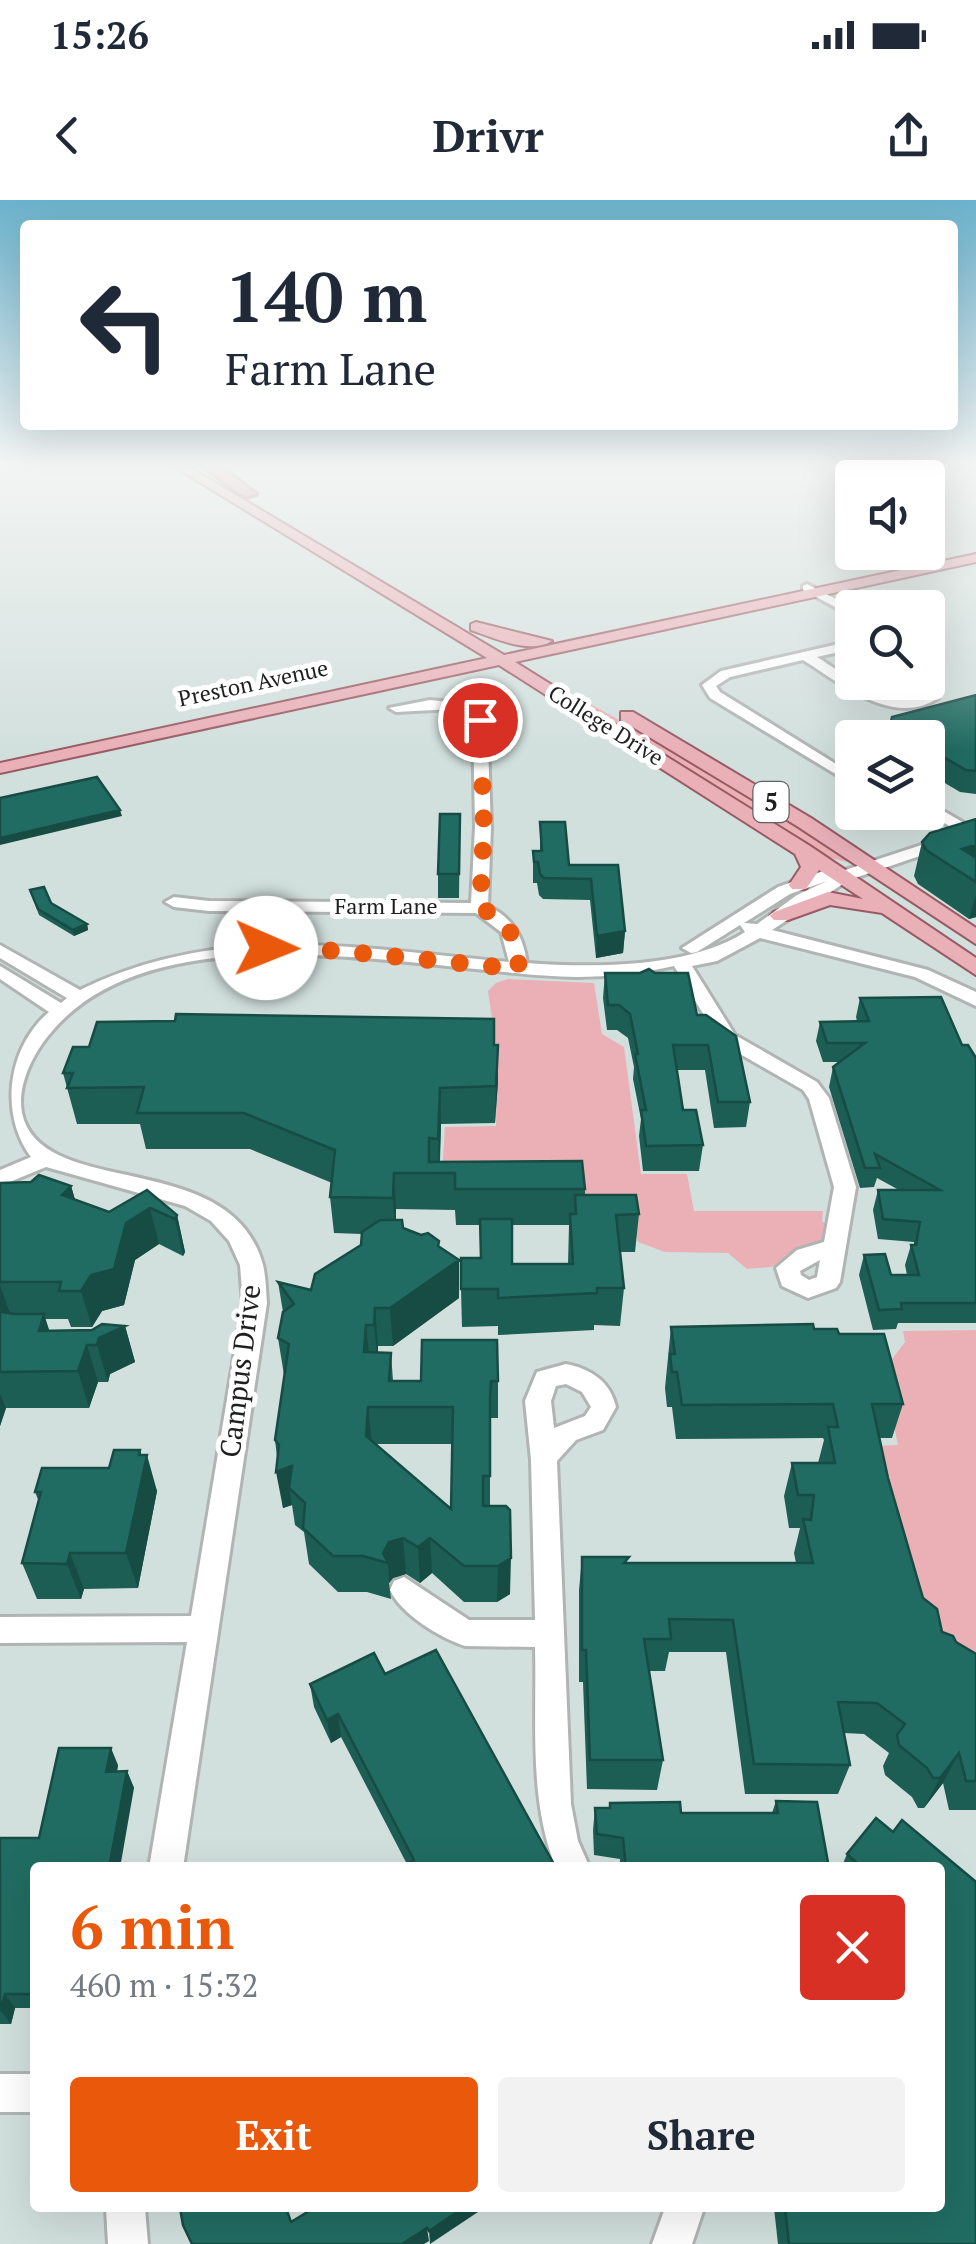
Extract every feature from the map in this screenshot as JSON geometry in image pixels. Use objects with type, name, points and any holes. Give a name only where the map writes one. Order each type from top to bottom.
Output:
[{"type":"main road","name":"College Drive","points":[[333,559],[452,631],[508,655],[741,783],[976,938]]},
{"type":"main road","name":"College Drive","points":[[361,559],[476,627],[543,686],[843,876],[976,968]]},
{"type":"main road","points":[[416,610],[508,655],[955,559]]},
{"type":"main road","points":[[476,627],[526,642],[565,643]]},
{"type":"main road","points":[[448,664],[464,654],[463,644],[452,631]]},
{"type":"main road","points":[[548,662],[549,655],[565,643]]},
{"type":"main road","name":"Preston Avenue","points":[[0,759],[448,664],[508,655]]},
{"type":"main road","name":"Preston Avenue","points":[[0,768],[508,655]]},
{"type":"main road","points":[[336,696],[488,669],[543,686]]},
{"type":"main road","points":[[799,885],[811,867],[803,850]]},
{"type":"main road","points":[[781,916],[822,899],[858,901],[940,944]]},
{"type":"street","points":[[812,590],[835,603]]},
{"type":"street","points":[[835,649],[720,675],[710,682],[709,688],[835,769]]},
{"type":"street","points":[[806,656],[835,673]]},
{"type":"street","points":[[896,700],[904,704],[922,700]]},
{"type":"street","points":[[396,708],[460,706],[473,711],[480,720],[484,827],[480,908],[500,918],[515,936],[519,969]]},
{"type":"street","points":[[945,818],[974,836]]},
{"type":"street","points":[[679,960],[682,952],[799,885],[828,875],[843,876],[974,836]]},
{"type":"street","points":[[0,1179],[46,1158],[22,1138],[10,1102],[27,1048],[58,1010],[78,997],[145,970],[248,949],[327,950],[519,969],[592,971],[702,960],[759,932],[843,876]]},
{"type":"street","name":"Farm Lane","points":[[174,902],[208,906],[480,908]]},
{"type":"street","points":[[738,922],[794,944],[891,963],[941,981],[976,1000]]},
{"type":"street","points":[[0,950],[78,997]]},
{"type":"street","points":[[679,960],[728,1039],[817,1092],[846,1186],[837,1246],[828,1282],[820,1288],[803,1288],[794,1283],[787,1272],[800,1259],[837,1246]]},
{"type":"street","points":[[0,971],[58,1010]]},
{"type":"street","name":"Campus Drive","points":[[46,1158],[66,1168],[201,1203],[236,1231],[251,1259],[255,1303],[167,1862]]},
{"type":"street","points":[[540,1421],[560,1430],[597,1421],[601,1414],[600,1393],[574,1374],[552,1376],[542,1382],[538,1401],[540,1421],[544,1460],[554,1804],[562,1842],[571,1862]]},
{"type":"street","points":[[544,1460],[553,1445],[571,1430]]},
{"type":"street","points":[[404,1590],[464,1633],[550,1634]]},
{"type":"street","points":[[0,1630],[204,1630]]},
{"type":"street","points":[[0,2093],[30,2093]]},
{"type":"street","points":[[126,2212],[128,2244]]},
{"type":"street","points":[[672,2244],[684,2212]]},
{"type":"shaded area","points":[[0,559],[835,559],[835,570],[945,570],[945,559],[976,559],[976,2244],[0,2244]]},
{"type":"shaded area","points":[[519,665],[696,762],[843,854],[848,862],[830,858]]},
{"type":"shaded area","points":[[508,979],[594,983],[602,1034],[624,1047],[641,1174],[687,1174],[694,1211],[823,1211],[822,1221],[832,1228],[829,1241],[771,1267],[747,1269],[728,1253],[665,1252],[638,1242],[634,1228],[441,1191],[445,1127],[496,1126],[497,1052],[488,991]]},
{"type":"shaded area","points":[[976,1330],[976,1689],[944,1665],[870,1446],[898,1445],[883,1371],[905,1342],[903,1331]]},
{"type":"building","points":[[976,695],[976,771],[945,758],[945,720],[891,720]]},
{"type":"building","points":[[97,777],[120,810],[0,838],[0,798]]},
{"type":"building","points":[[440,814],[460,814],[459,874],[438,874]]},
{"type":"building","points":[[976,819],[976,845],[962,849],[976,858],[976,882],[926,850],[922,842],[930,833]]},
{"type":"building","points":[[540,822],[565,822],[569,865],[618,865],[625,931],[597,936],[591,879],[544,878],[540,874],[533,851],[542,851]]},
{"type":"building","points":[[44,887],[51,903],[87,924],[73,930],[38,909],[30,890]]},
{"type":"building","points":[[649,969],[655,973],[688,973],[697,1015],[706,1015],[736,1036],[750,1102],[718,1102],[708,1045],[673,1045],[683,1110],[696,1110],[703,1145],[646,1146],[641,1110],[646,1110],[630,1014],[619,1005],[608,1005],[605,973],[640,973]]},
{"type":"building","points":[[941,997],[962,1045],[968,1045],[976,1058],[976,1303],[901,1303],[902,1309],[879,1310],[864,1255],[885,1254],[891,1275],[919,1275],[911,1245],[916,1245],[920,1222],[883,1219],[878,1190],[940,1190],[875,1154],[880,1168],[865,1168],[833,1067],[865,1043],[827,1043],[820,1022],[869,1021],[860,998]]},
{"type":"building","points":[[176,1014],[494,1019],[494,1045],[498,1045],[496,1086],[440,1088],[438,1139],[429,1138],[429,1162],[582,1161],[585,1189],[455,1189],[455,1173],[394,1173],[393,1198],[330,1197],[335,1150],[244,1113],[137,1113],[144,1087],[67,1088],[73,1073],[63,1073],[73,1047],[89,1047],[97,1022],[175,1021]]},
{"type":"building","points":[[39,1175],[71,1186],[62,1195],[109,1212],[147,1190],[177,1215],[175,1219],[150,1208],[126,1223],[114,1269],[91,1275],[81,1291],[59,1291],[61,1282],[0,1282],[0,1183],[31,1182]]},
{"type":"building","points":[[575,1195],[636,1195],[639,1214],[616,1215],[624,1288],[498,1298],[498,1289],[461,1289],[461,1258],[481,1258],[480,1219],[512,1219],[512,1264],[573,1264],[570,1214],[576,1214]]},
{"type":"building","points":[[380,1220],[402,1220],[403,1228],[421,1235],[428,1233],[439,1241],[438,1246],[459,1260],[390,1308],[375,1308],[374,1325],[366,1325],[364,1352],[391,1353],[389,1381],[421,1381],[422,1340],[497,1340],[498,1381],[491,1381],[490,1397],[490,1476],[483,1476],[483,1506],[506,1506],[510,1510],[511,1558],[498,1566],[464,1566],[430,1538],[418,1547],[403,1538],[389,1542],[383,1553],[388,1563],[363,1556],[333,1556],[303,1528],[305,1503],[289,1488],[292,1466],[276,1472],[279,1445],[275,1440],[289,1344],[278,1338],[283,1312],[294,1304],[278,1282],[311,1290],[315,1274],[361,1245],[362,1232]],"holes":[[[368,1407],[453,1407],[451,1509],[366,1436]]]},
{"type":"building","points":[[0,1308],[14,1314],[44,1314],[39,1331],[92,1330],[102,1324],[125,1326],[99,1338],[97,1345],[87,1345],[78,1371],[0,1372]]},
{"type":"building","points":[[813,1324],[814,1329],[837,1329],[839,1334],[884,1334],[903,1404],[872,1404],[888,1478],[923,1598],[937,1609],[942,1632],[976,1654],[976,1781],[966,1781],[959,1753],[940,1778],[933,1778],[899,1745],[897,1735],[905,1724],[877,1703],[838,1702],[850,1765],[754,1764],[733,1620],[669,1619],[671,1639],[644,1639],[663,1760],[590,1760],[586,1650],[582,1650],[582,1557],[629,1557],[624,1563],[813,1563],[803,1519],[811,1520],[814,1495],[798,1495],[792,1463],[835,1463],[828,1427],[838,1427],[833,1404],[682,1405],[677,1372],[672,1372],[670,1354],[675,1354],[671,1327]]},
{"type":"building","points":[[114,1450],[140,1450],[139,1455],[147,1455],[126,1553],[70,1553],[67,1564],[22,1563],[41,1492],[35,1492],[42,1468],[109,1468]]},
{"type":"building","points":[[436,1650],[553,1862],[411,1862],[414,1860],[338,1714],[327,1720],[310,1684],[374,1653],[385,1674]]},
{"type":"building","points":[[59,1748],[111,1748],[106,1772],[127,1771],[110,1862],[30,1862],[30,1994],[5,1994],[0,2011],[0,1838],[39,1838]]},
{"type":"building","points":[[776,1801],[817,1802],[828,1862],[625,1862],[623,1838],[597,1834],[595,1808],[610,1808],[610,1803],[680,1802],[681,1813],[778,1813]]},
{"type":"building","points":[[876,1818],[893,1832],[902,1820],[976,1882],[976,2244],[789,2244],[785,2212],[945,2212],[945,1862],[856,1862],[847,1854]]},
{"type":"building","points":[[181,2212],[287,2212],[291,2222],[307,2212],[457,2212],[402,2244],[192,2244]]},
{"type":"route","points":[[266,948],[340,951],[519,969],[515,936],[500,918],[480,908],[484,827],[480,720]]}]
